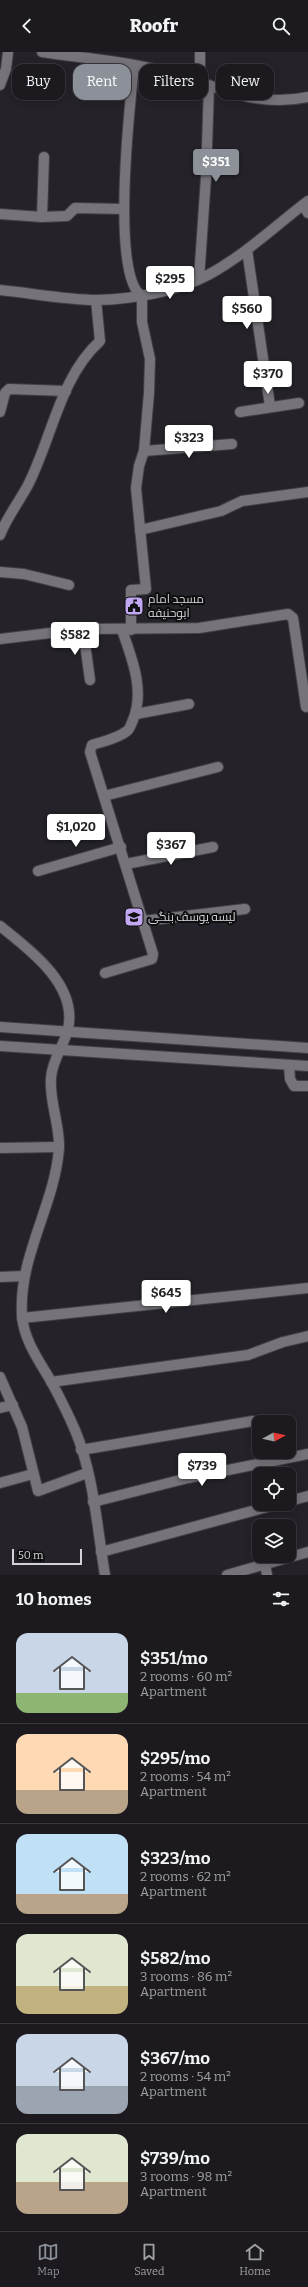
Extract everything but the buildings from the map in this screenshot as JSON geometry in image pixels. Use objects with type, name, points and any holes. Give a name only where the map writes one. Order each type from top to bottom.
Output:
[{"type":"street","points":[[0,85],[8,52]]},
{"type":"street","points":[[42,52],[139,67]]},
{"type":"street","points":[[200,52],[202,64]]},
{"type":"street","points":[[105,973],[152,959],[153,954],[121,847],[90,752],[92,745],[118,737],[129,730],[136,714],[138,692],[137,678],[126,630],[131,590],[146,588],[136,488],[139,466],[144,452],[150,359],[142,322],[142,296],[132,286],[124,209],[124,161],[134,66]]},
{"type":"street","points":[[208,85],[253,99],[278,101],[308,97]]},
{"type":"street","points":[[199,279],[206,177],[204,100]]},
{"type":"street","points":[[42,217],[44,157]]},
{"type":"street","points":[[0,290],[96,300],[142,296],[208,276],[247,250],[306,206]]},
{"type":"street","points":[[0,214],[42,217],[67,216],[75,208],[124,209]]},
{"type":"street","points":[[247,250],[270,406]]},
{"type":"street","points":[[0,535],[28,486],[66,391],[86,353],[100,341],[96,300]]},
{"type":"street","points":[[0,412],[5,393],[9,389],[66,391]]},
{"type":"street","points":[[240,412],[270,406],[299,403]]},
{"type":"street","points":[[144,452],[232,444]]},
{"type":"street","points":[[140,530],[221,511],[242,501],[308,492]]},
{"type":"street","points":[[0,572],[24,574],[69,585]]},
{"type":"street","points":[[0,639],[83,629],[126,630],[199,628],[288,614],[293,618],[306,707]]},
{"type":"street","points":[[83,629],[90,680]]},
{"type":"street","points":[[136,714],[189,704]]},
{"type":"street","points":[[104,796],[218,766]]},
{"type":"street","points":[[38,871],[121,847]]},
{"type":"street","points":[[126,864],[212,847]]},
{"type":"street","points":[[143,921],[245,909]]},
{"type":"street","points":[[0,926],[48,970],[66,996],[70,1014],[68,1031],[58,1050],[50,1079],[59,1147],[55,1168],[24,1276],[22,1318],[30,1346],[51,1382],[76,1431],[87,1473],[106,1575]]},
{"type":"street","points":[[0,1027],[308,1048]]},
{"type":"street","points":[[0,1046],[289,1066],[308,1066]]},
{"type":"street","points":[[289,1066],[290,1079],[294,1086],[308,1086]]},
{"type":"street","points":[[0,1148],[59,1147]]},
{"type":"street","points":[[0,1276],[24,1276]]},
{"type":"street","points":[[22,1318],[308,1288]]},
{"type":"street","points":[[51,1382],[248,1355],[283,1342],[308,1336]]},
{"type":"street","points":[[0,1377],[22,1427],[38,1490],[87,1473]]},
{"type":"street","points":[[0,1408],[13,1405]]},
{"type":"street","points":[[81,1450],[252,1421]]},
{"type":"street","points":[[93,1502],[188,1478],[308,1454]]},
{"type":"street","points":[[0,1483],[33,1474]]},
{"type":"street","points":[[296,1499],[308,1496]]},
{"type":"street","points":[[101,1552],[252,1511]]},
{"type":"street","points":[[227,1575],[308,1552]]},
{"type":"street","points":[[265,1564],[267,1575]]},
{"type":"place","name":"مسجد امام ابوحنیفه","points":[[134,606]]},
{"type":"place","name":"لیسه یوسف بنگی","points":[[134,917]]}]
